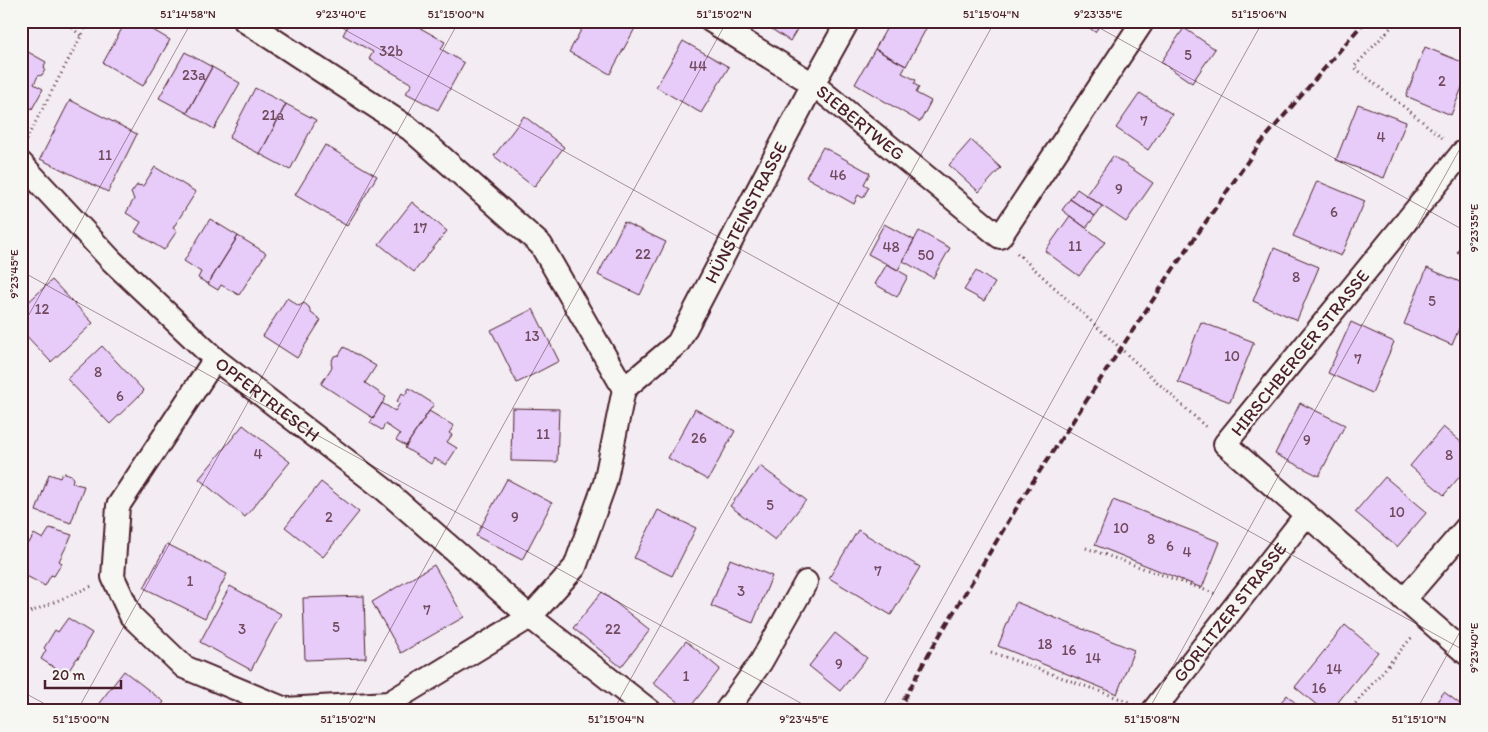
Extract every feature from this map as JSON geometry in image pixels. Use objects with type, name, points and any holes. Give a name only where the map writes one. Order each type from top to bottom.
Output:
[{"type":"street","points":[[215,360],[118,506],[113,577],[131,616],[184,667],[285,709],[389,703],[530,617],[574,567],[605,484],[624,389],[542,245],[410,129],[245,21]]},
{"type":"street","name":"SIEBERTWEG","points":[[711,21],[813,84],[1000,237]]},
{"type":"street","name":"HÜNSTEINSTRASSE","points":[[624,389],[678,343],[813,84],[848,21]]},
{"type":"street","points":[[1000,237],[1143,21]]},
{"type":"street","name":"HIRSCHBERGER STRASSE","points":[[1462,154],[1225,444],[1467,654]]},
{"type":"street","name":"OPFERTRIESCH","points":[[21,163],[112,261],[215,360],[385,490],[530,617],[650,711]]},
{"type":"street","name":"GÖRLITZER STRASSE","points":[[1153,711],[1306,515]]},
{"type":"street","points":[[1404,600],[1467,526]]},
{"type":"street","points":[[726,711],[761,662],[806,582]]},
{"type":"path","points":[[65,21],[82,36]]},
{"type":"path","points":[[26,140],[89,21]]},
{"type":"path","points":[[1397,21],[1354,67],[1462,154]]},
{"type":"path","points":[[1000,237],[1225,444]]},
{"type":"path","points":[[1086,548],[1238,601]]},
{"type":"path","points":[[21,616],[113,577]]},
{"type":"path","points":[[1349,711],[1427,619]]},
{"type":"path","points":[[992,652],[1153,711]]},
{"type":"building","points":[[126,21],[138,21],[170,40],[143,86],[103,63]]},
{"type":"building","points":[[350,21],[408,21],[445,42],[441,49],[464,63],[438,110],[406,93],[412,84],[369,59],[373,52],[343,35]]},
{"type":"building","points":[[586,21],[639,21],[610,74],[569,52]]},
{"type":"building","points":[[759,21],[802,21],[790,41]]},
{"type":"building","points":[[896,21],[916,21],[927,27],[906,66],[875,49],[890,22],[894,25]]},
{"type":"building","points":[[1080,21],[1103,21],[1095,32]]},
{"type":"building","points":[[1184,28],[1215,49],[1192,83],[1161,62]]},
{"type":"building","points":[[683,41],[729,67],[701,113],[656,87]]},
{"type":"building","points":[[1425,47],[1467,64],[1467,75],[1451,115],[1406,96]]},
{"type":"building","points":[[21,48],[46,62],[45,70],[42,75],[38,76],[34,84],[43,89],[32,109],[21,103]]},
{"type":"building","points":[[875,49],[906,66],[902,73],[916,80],[914,84],[919,87],[916,93],[931,101],[920,122],[855,84]]},
{"type":"building","points":[[185,52],[212,67],[187,113],[159,98]]},
{"type":"building","points":[[212,67],[240,83],[214,129],[187,113]]},
{"type":"building","points":[[255,88],[286,104],[260,154],[229,138]]},
{"type":"building","points":[[1140,93],[1172,114],[1148,150],[1116,128]]},
{"type":"building","points":[[70,100],[137,134],[108,192],[40,159]]},
{"type":"building","points":[[286,104],[316,120],[290,170],[260,154]]},
{"type":"building","points":[[1358,104],[1406,122],[1384,178],[1336,160]]},
{"type":"building","points":[[524,116],[564,147],[534,187],[494,156]]},
{"type":"building","points":[[971,140],[1001,168],[979,192],[949,165]]},
{"type":"building","points":[[325,145],[377,176],[347,226],[295,195]]},
{"type":"building","points":[[823,147],[870,173],[864,184],[869,187],[863,198],[858,195],[854,204],[806,177]]},
{"type":"building","points":[[1113,156],[1153,183],[1126,222],[1086,195]]},
{"type":"building","points":[[155,167],[196,192],[173,228],[177,231],[164,250],[135,232],[141,222],[126,213],[134,199],[131,193],[137,185],[143,186]]},
{"type":"building","points":[[1317,181],[1365,201],[1341,256],[1293,236]]},
{"type":"building","points":[[1077,189],[1102,206],[1095,216],[1070,199]]},
{"type":"building","points":[[1070,199],[1095,216],[1086,228],[1062,210]]},
{"type":"building","points":[[412,202],[447,231],[414,272],[379,244]]},
{"type":"building","points":[[1070,216],[1105,242],[1079,276],[1045,251]]},
{"type":"building","points":[[210,219],[238,236],[208,284],[198,278],[201,272],[184,261]]},
{"type":"building","points":[[624,222],[666,242],[640,295],[598,275]]},
{"type":"building","points":[[884,224],[914,240],[898,270],[868,254]]},
{"type":"building","points":[[919,231],[950,248],[933,278],[903,261]]},
{"type":"building","points":[[1467,232],[1467,257],[1457,252]]},
{"type":"building","points":[[238,236],[266,253],[239,295],[221,285],[218,290],[208,284]]},
{"type":"building","points":[[1274,248],[1319,267],[1297,320],[1253,301]]},
{"type":"building","points":[[887,264],[908,276],[897,297],[875,284]]},
{"type":"building","points":[[1427,268],[1467,285],[1467,310],[1452,345],[1404,324]]},
{"type":"building","points":[[976,271],[995,283],[984,301],[964,290]]},
{"type":"building","points":[[52,280],[93,323],[51,362],[21,330],[21,309]]},
{"type":"building","points":[[21,286],[28,293],[21,300]]},
{"type":"building","points":[[287,298],[299,306],[304,303],[309,307],[311,313],[321,320],[297,358],[263,336]]},
{"type":"building","points":[[533,309],[559,361],[517,383],[491,330]]},
{"type":"building","points":[[1201,322],[1254,342],[1230,402],[1178,382]]},
{"type":"building","points":[[1351,322],[1394,342],[1372,393],[1328,373]]},
{"type":"building","points":[[102,346],[144,391],[110,424],[67,379]]},
{"type":"building","points":[[344,347],[376,366],[365,383],[386,397],[373,418],[321,384],[332,367],[331,363],[334,356],[339,355]]},
{"type":"building","points":[[409,388],[434,404],[406,446],[396,440],[400,434],[385,424],[382,430],[370,423],[382,403],[395,411],[400,403],[397,401],[402,393],[405,395]]},
{"type":"building","points":[[1300,403],[1345,425],[1319,476],[1275,454]]},
{"type":"building","points":[[512,408],[559,409],[557,462],[511,461]]},
{"type":"building","points":[[695,409],[735,431],[708,480],[668,458]]},
{"type":"building","points":[[429,411],[454,426],[449,433],[452,435],[447,442],[457,448],[446,465],[434,458],[431,464],[405,448]]},
{"type":"building","points":[[243,425],[290,462],[245,517],[199,479]]},
{"type":"building","points":[[1443,427],[1467,447],[1467,468],[1444,495],[1410,466]]},
{"type":"building","points":[[760,466],[806,500],[775,540],[730,506]]},
{"type":"building","points":[[65,473],[71,475],[72,483],[84,486],[71,523],[36,511],[49,474],[60,478]]},
{"type":"building","points":[[1385,477],[1427,512],[1397,547],[1355,512]]},
{"type":"building","points":[[507,479],[552,503],[522,560],[476,536]]},
{"type":"building","points":[[321,482],[359,512],[323,557],[285,527]]},
{"type":"building","points":[[1113,500],[1220,542],[1202,588],[1095,545]]},
{"type":"building","points":[[658,510],[696,528],[672,576],[634,558]]},
{"type":"building","points":[[50,528],[72,535],[59,561],[62,563],[54,576],[51,575],[45,586],[21,573],[21,541],[23,539],[29,543],[34,534],[43,539]]},
{"type":"building","points":[[858,530],[920,567],[891,615],[829,578]]},
{"type":"building","points":[[167,544],[227,574],[205,618],[144,588]]},
{"type":"building","points":[[730,559],[772,576],[753,623],[711,606]]},
{"type":"building","points":[[434,565],[464,617],[401,653],[372,602]]},
{"type":"building","points":[[230,586],[281,614],[251,670],[200,642]]},
{"type":"building","points":[[602,592],[650,630],[621,667],[573,628]]},
{"type":"building","points":[[364,596],[366,658],[305,660],[303,598]]},
{"type":"building","points":[[1016,602],[1134,650],[1117,694],[998,646]]},
{"type":"building","points":[[68,618],[92,633],[86,646],[66,675],[41,659],[46,650],[44,648],[55,630],[58,632]]},
{"type":"building","points":[[1345,625],[1378,652],[1331,711],[1324,711],[1295,687]]},
{"type":"building","points":[[835,633],[867,658],[840,691],[809,666]]},
{"type":"building","points":[[686,641],[720,669],[688,710],[653,683]]},
{"type":"building","points":[[124,671],[164,702],[157,711],[93,711]]},
{"type":"building","points":[[1444,692],[1467,709],[1467,711],[1430,711]]},
{"type":"building","points":[[1287,695],[1304,711],[1273,711]]},
{"type":"railway","points":[[898,711],[929,653],[1028,489],[1174,268],[1259,145],[1365,21]]}]
